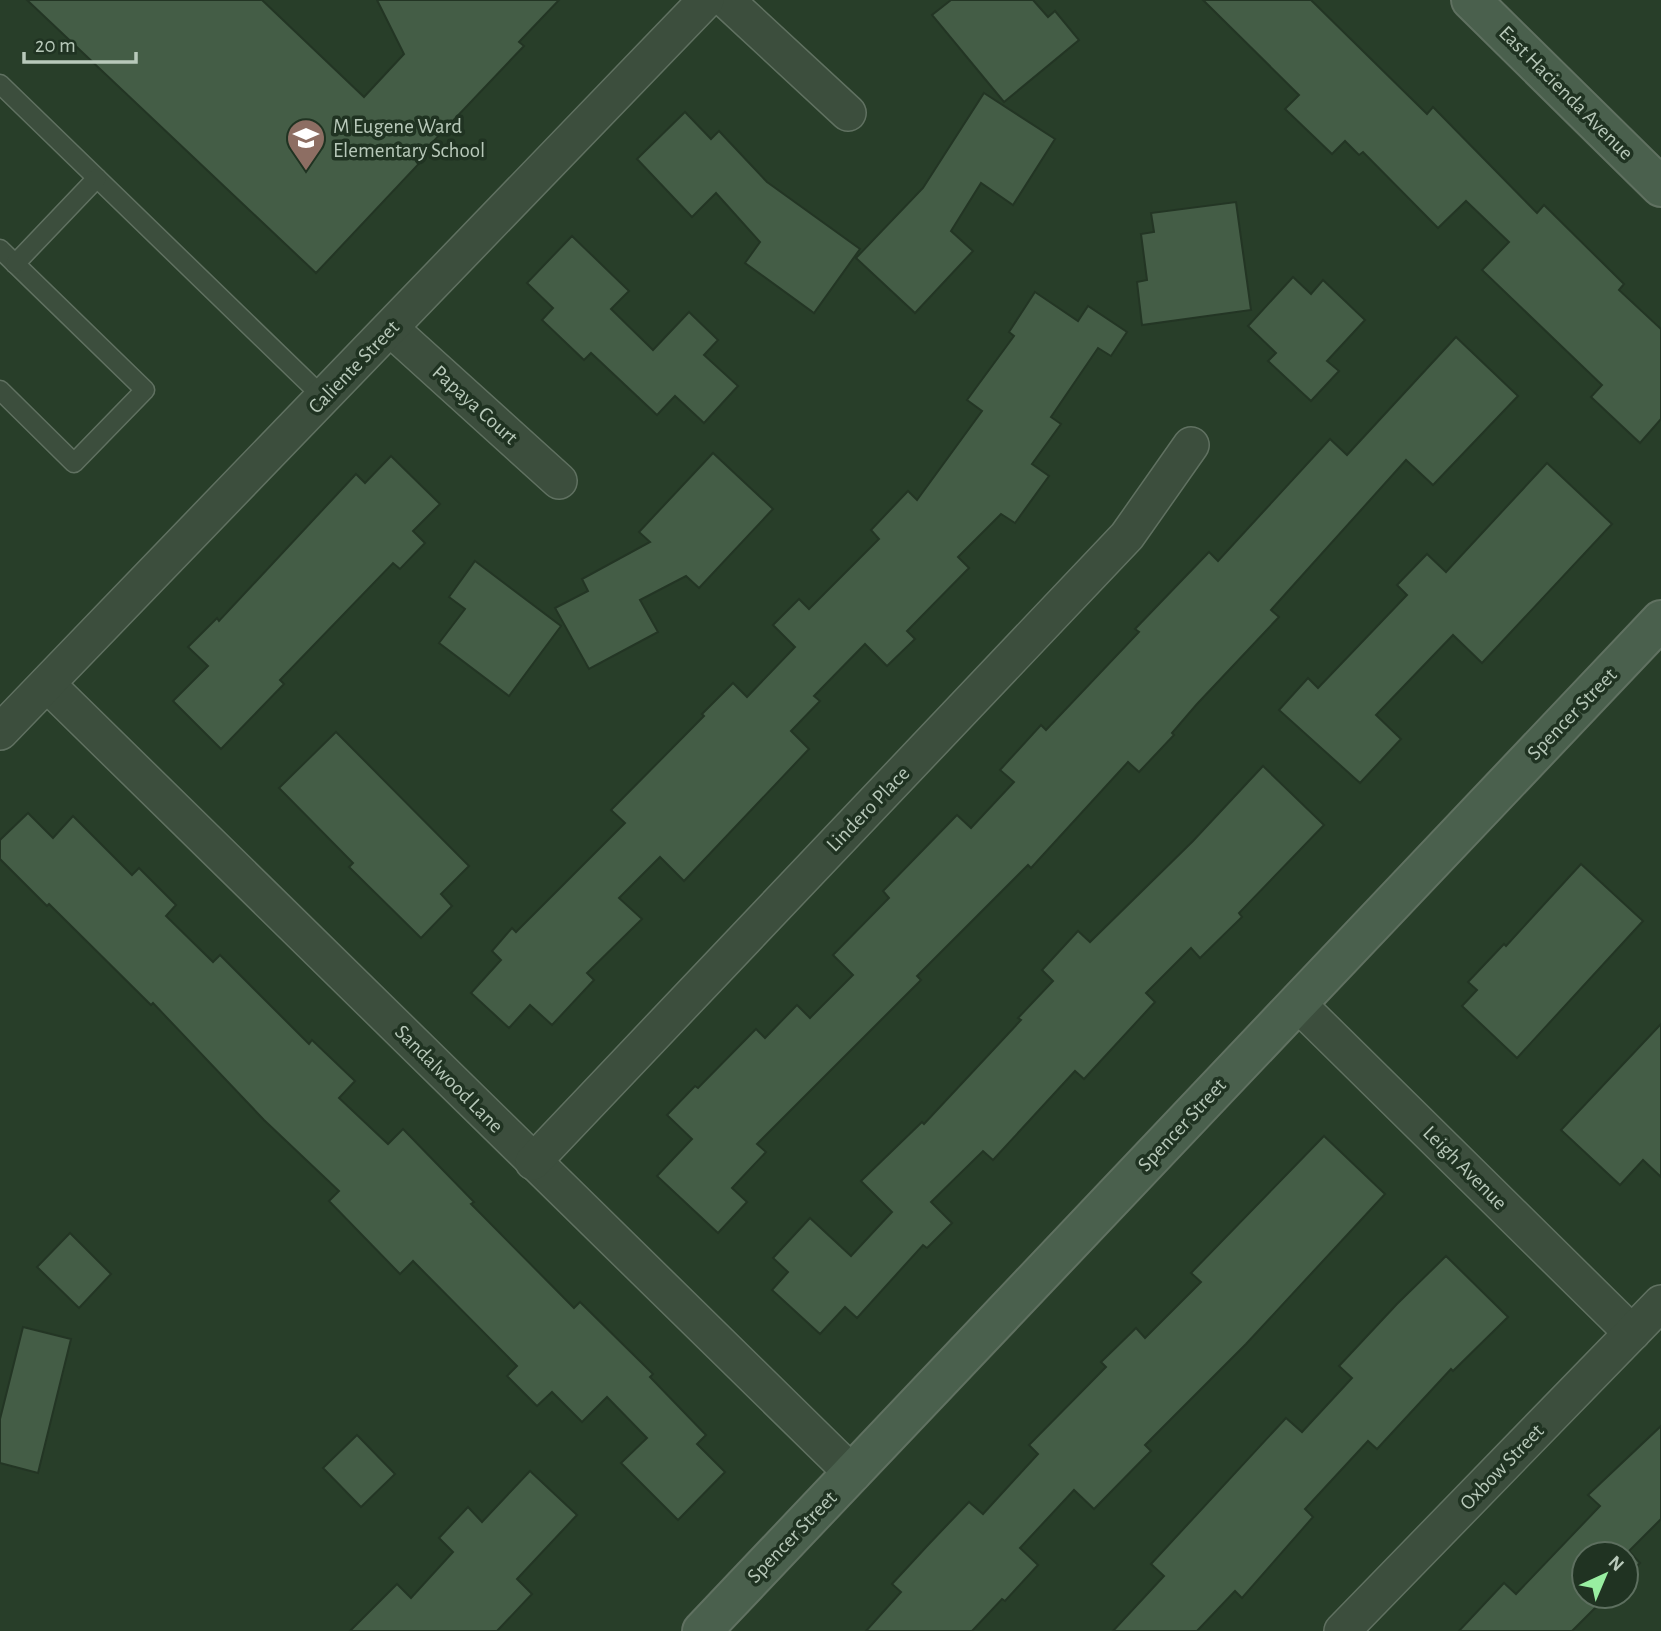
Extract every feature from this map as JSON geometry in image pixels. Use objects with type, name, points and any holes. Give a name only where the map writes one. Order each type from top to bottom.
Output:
[{"type":"street","name":"Caliente Street","points":[[0,732],[706,0]]},
{"type":"street","points":[[726,0],[848,113]]},
{"type":"street","name":"East Hacienda Avenue","points":[[1471,0],[1661,187]]},
{"type":"street","name":"Papaya Court","points":[[391,329],[559,481]]},
{"type":"street","name":"Lindero Place","points":[[533,1162],[1127,536],[1191,445]]},
{"type":"street","name":"Spencer Street","points":[[702,1631],[1661,620]]},
{"type":"street","name":"Sandalwood Lane","points":[[47,684],[853,1474]]},
{"type":"street","name":"Leigh Avenue","points":[[1297,1003],[1632,1333]]},
{"type":"street","name":"Oxbow Street","points":[[1342,1631],[1661,1303]]},
{"type":"lane","points":[[0,84],[324,398]]},
{"type":"lane","points":[[15,264],[97,178]]},
{"type":"lane","points":[[0,249],[145,390],[74,463],[0,390]]},
{"type":"building","name":"M Eugene Ward Elementary School","points":[[27,0],[262,0],[364,97],[404,54],[377,0],[559,0],[519,42],[524,46],[425,150],[429,153],[316,273]]},
{"type":"building","points":[[951,0],[1033,0],[1048,17],[1055,11],[1079,40],[1004,102],[932,15]]},
{"type":"building","points":[[1203,0],[1311,0],[1427,114],[1433,107],[1537,213],[1544,205],[1624,284],[1619,290],[1661,329],[1661,419],[1640,443],[1591,397],[1602,385],[1482,270],[1509,242],[1466,201],[1438,228],[1363,152],[1359,155],[1345,141],[1332,154],[1285,109],[1299,95]]},
{"type":"building","points":[[984,93],[1055,139],[1013,205],[981,183],[951,231],[973,251],[915,313],[856,258],[923,188]]},
{"type":"building","points":[[685,112],[711,139],[719,131],[767,182],[860,249],[814,313],[745,263],[760,242],[716,193],[692,217],[637,159]]},
{"type":"building","points":[[1236,202],[1251,310],[1142,325],[1137,282],[1147,280],[1141,234],[1154,232],[1151,213]]},
{"type":"building","points":[[572,236],[629,291],[611,309],[653,350],[689,312],[718,340],[704,355],[738,386],[704,423],[675,396],[657,415],[591,353],[584,360],[542,320],[553,308],[527,283]]},
{"type":"building","points":[[1293,277],[1311,294],[1323,280],[1365,320],[1327,361],[1339,371],[1311,401],[1268,361],[1276,353],[1248,326]]},
{"type":"building","points":[[1035,292],[1078,321],[1088,306],[1127,332],[1111,356],[1098,348],[1051,417],[1061,424],[1032,464],[1049,476],[1015,523],[1001,514],[958,557],[969,568],[907,631],[915,639],[887,666],[865,644],[814,696],[820,701],[791,731],[809,749],[684,881],[660,857],[619,898],[642,919],[587,973],[594,980],[552,1025],[530,1005],[509,1028],[471,993],[501,960],[492,951],[512,928],[516,932],[625,823],[611,810],[704,716],[702,714],[733,683],[747,697],[795,647],[773,625],[799,599],[809,609],[879,539],[871,530],[908,491],[917,500],[982,411],[967,400],[1014,336],[1009,332]]},
{"type":"building","points":[[1456,337],[1518,396],[1433,485],[1406,460],[1271,610],[1279,617],[1197,704],[1172,733],[1174,735],[1139,772],[1128,762],[1031,868],[1028,865],[917,976],[921,980],[757,1144],[766,1152],[732,1188],[747,1202],[718,1233],[657,1176],[692,1139],[667,1115],[695,1086],[698,1088],[756,1029],[765,1038],[797,1005],[810,1018],[853,975],[833,955],[889,898],[883,891],[957,815],[971,828],[1014,782],[1000,770],[1041,725],[1046,730],[1139,632],[1135,629],[1209,552],[1218,561],[1330,439],[1347,455]]},
{"type":"building","points":[[713,453],[773,509],[699,588],[686,576],[640,600],[658,632],[589,669],[555,608],[588,591],[582,579],[650,542],[639,532]]},
{"type":"building","points":[[391,456],[440,504],[413,531],[425,543],[400,569],[393,563],[280,680],[284,684],[221,749],[173,701],[208,666],[188,647],[217,618],[219,621],[356,474],[365,483]]},
{"type":"building","points":[[1547,463],[1612,524],[1482,663],[1453,635],[1376,715],[1401,739],[1360,783],[1279,710],[1308,678],[1318,688],[1407,595],[1397,585],[1427,554],[1446,572]]},
{"type":"building","points":[[475,561],[561,626],[509,696],[439,643],[465,609],[449,597]]},
{"type":"building","points":[[336,732],[469,866],[441,894],[452,906],[421,938],[349,867],[353,863],[279,788]]},
{"type":"building","points":[[1263,766],[1324,825],[1239,913],[1242,917],[1200,958],[1191,948],[1146,993],[1155,1002],[1084,1079],[1075,1071],[993,1160],[983,1151],[931,1202],[952,1223],[927,1248],[923,1245],[857,1318],[845,1307],[820,1334],[772,1290],[788,1272],[773,1258],[810,1218],[851,1256],[892,1212],[861,1181],[922,1122],[924,1124],[1021,1020],[1018,1018],[1053,981],[1042,970],[1078,931],[1090,942],[1193,841]]},
{"type":"building","points":[[28,813],[53,838],[73,816],[132,875],[139,868],[176,905],[166,916],[213,962],[220,955],[309,1044],[312,1040],[355,1081],[339,1098],[388,1144],[403,1129],[474,1202],[471,1204],[574,1308],[580,1302],[653,1374],[650,1377],[706,1435],[697,1444],[725,1472],[678,1520],[621,1463],[647,1438],[607,1397],[582,1422],[552,1392],[537,1406],[507,1376],[517,1366],[413,1261],[400,1274],[329,1201],[339,1191],[264,1120],[153,1003],[151,1005],[0,859],[0,840]]},
{"type":"building","points":[[1581,864],[1643,921],[1517,1058],[1462,1006],[1477,990],[1468,982],[1504,944],[1506,946]]},
{"type":"building","points":[[1661,1024],[1661,1177],[1643,1160],[1620,1185],[1561,1130]]},
{"type":"building","points":[[1324,1136],[1385,1194],[1246,1344],[1145,1445],[1151,1451],[1094,1509],[1074,1490],[1020,1548],[1038,1565],[1005,1601],[1002,1599],[972,1631],[866,1631],[901,1592],[892,1584],[928,1545],[969,1502],[983,1514],[1038,1454],[1029,1445],[1106,1367],[1101,1362],[1136,1328],[1145,1338],[1201,1282],[1191,1273]]},
{"type":"building","points":[[70,1233],[111,1274],[79,1308],[37,1267]]},
{"type":"building","points":[[1446,1256],[1508,1317],[1453,1371],[1451,1369],[1377,1449],[1368,1441],[1305,1509],[1313,1517],[1242,1598],[1235,1591],[1197,1631],[1113,1631],[1164,1576],[1151,1564],[1286,1418],[1302,1432],[1352,1378],[1339,1366]]},
{"type":"building","points":[[23,1327],[71,1339],[38,1473],[0,1463],[0,1419]]},
{"type":"building","points":[[1661,1426],[1661,1519],[1640,1540],[1570,1540],[1570,1610],[1593,1610],[1572,1631],[1459,1631],[1504,1583],[1516,1594],[1600,1506],[1588,1495]]},
{"type":"building","points":[[357,1435],[395,1474],[361,1507],[323,1468]]},
{"type":"building","points":[[530,1471],[577,1515],[517,1579],[532,1594],[497,1631],[350,1631],[397,1584],[411,1598],[453,1552],[439,1538],[468,1507],[482,1522]]},
{"type":"place","name":"M Eugene Ward Elementary School","points":[[306,172]]}]
